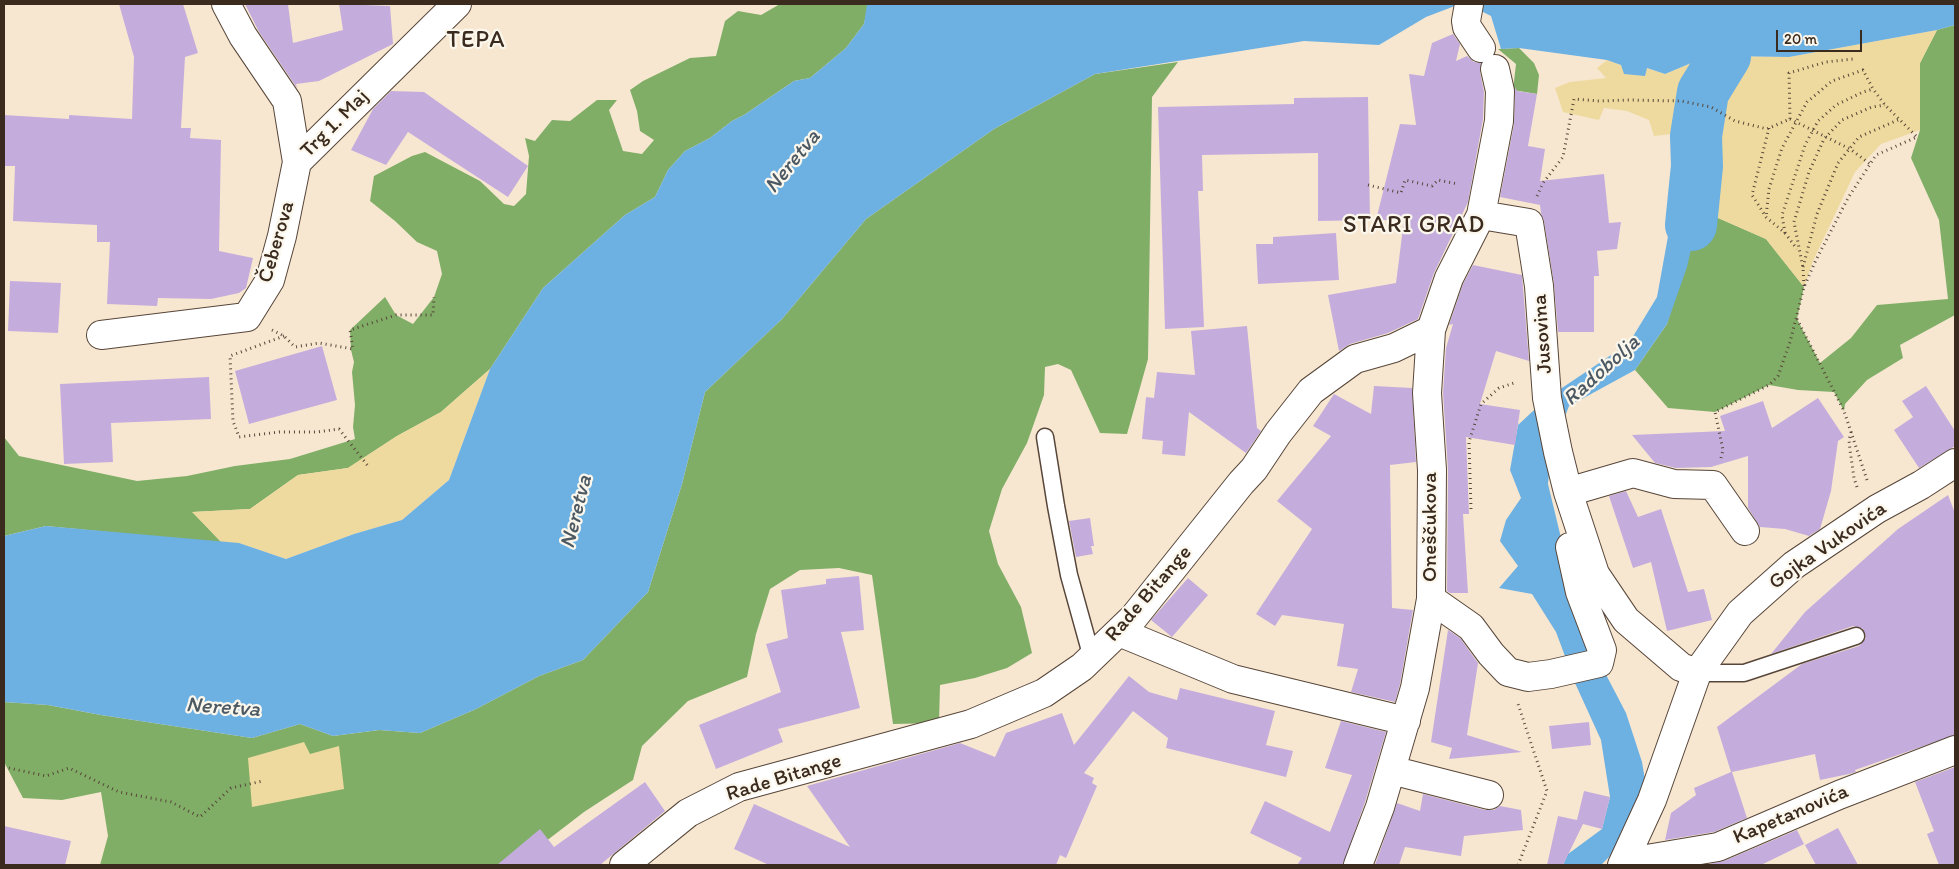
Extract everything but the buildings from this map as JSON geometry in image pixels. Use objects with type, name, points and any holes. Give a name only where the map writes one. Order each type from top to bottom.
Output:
[{"type":"street","name":"Trg 1. Maj","points":[[226,4],[243,36],[287,101],[297,162]]},
{"type":"street","name":"Trg 1. Maj","points":[[297,162],[457,4]]},
{"type":"street","name":"Oneščukova","points":[[1358,865],[1406,721],[1415,688],[1431,599],[1432,470],[1427,393],[1431,330],[1449,278],[1483,203],[1500,106],[1498,80],[1488,59],[1467,27],[1466,21],[1469,4]]},
{"type":"street","name":"Čeberova","points":[[247,317],[270,280],[282,236],[297,162]]},
{"type":"street","name":"Jusovina","points":[[1483,203],[1529,223],[1539,286],[1546,385],[1558,452],[1571,501],[1595,574],[1626,620],[1681,667],[1697,673]]},
{"type":"street","points":[[101,335],[247,317]]},
{"type":"street","name":"Rade Bitange","points":[[624,865],[688,813],[739,787],[971,724],[1044,693],[1082,667],[1134,617],[1254,469],[1311,391],[1355,359],[1394,348],[1431,330]]},
{"type":"street","name":"Gojka Vukovića","points":[[1622,864],[1652,800],[1697,673],[1740,613],[1794,565],[1869,514],[1921,485],[1955,463]]},
{"type":"street","points":[[1431,599],[1471,627],[1490,654],[1508,672],[1528,677],[1551,674],[1599,663],[1602,650],[1580,592],[1570,544],[1567,525],[1571,501],[1633,473],[1674,484],[1713,485],[1745,531]]},
{"type":"street","points":[[1119,632],[1233,679],[1406,721]]},
{"type":"street","name":"Kapetanovića","points":[[1622,864],[1718,847],[1847,792],[1955,750]]},
{"type":"street","points":[[1391,770],[1489,795]]},
{"type":"lane","points":[[1045,437],[1069,574],[1092,658]]},
{"type":"lane","points":[[1697,673],[1744,673],[1856,636]]},
{"type":"path","points":[[1790,119],[1790,73],[1826,62],[1853,58]]},
{"type":"path","points":[[1713,485],[1723,450],[1715,412],[1769,385],[1774,380],[1783,364],[1797,319],[1804,287],[1848,198],[1876,155],[1916,137],[1884,105],[1873,89],[1864,70],[1832,81],[1807,102],[1782,148],[1769,188],[1766,217]]},
{"type":"path","points":[[1784,233],[1782,215],[1805,145],[1818,121],[1836,105],[1873,89]]},
{"type":"path","points":[[1536,199],[1543,183],[1563,157],[1574,99],[1599,101],[1681,101],[1711,107],[1735,121],[1769,128],[1790,119]]},
{"type":"path","points":[[1804,287],[1803,268],[1794,222],[1809,172],[1824,139],[1842,120],[1872,107],[1884,105]]},
{"type":"path","points":[[1790,119],[1827,136],[1850,149],[1870,164]]},
{"type":"path","points":[[1803,268],[1817,214],[1838,163],[1859,137],[1898,120]]},
{"type":"path","points":[[1769,128],[1752,194],[1766,217],[1784,233],[1798,250]]},
{"type":"path","points":[[1368,185],[1401,193],[1405,180],[1432,186],[1438,180],[1483,203]]},
{"type":"path","points":[[247,317],[284,336],[295,347],[319,343],[353,348],[350,330],[396,315],[433,315],[434,297]]},
{"type":"path","points":[[1797,319],[1844,411],[1851,432],[1869,514]]},
{"type":"path","points":[[284,336],[230,356],[233,421],[239,437],[279,432],[317,432],[339,429],[368,466]]},
{"type":"path","points":[[1471,509],[1469,442],[1481,404],[1499,388],[1546,385]]},
{"type":"path","points":[[1851,432],[1849,440],[1854,478],[1860,498],[1869,514]]},
{"type":"path","points":[[1508,672],[1547,791],[1518,865]]},
{"type":"path","points":[[4,767],[46,776],[69,768],[119,792],[171,802],[200,817],[231,788],[263,781]]},
{"type":"green space","points":[[780,4],[868,5],[864,24],[846,48],[810,78],[794,81],[732,121],[710,138],[685,151],[668,170],[655,197],[625,215],[543,288],[490,369],[441,412],[397,436],[348,468],[298,475],[250,509],[193,512],[222,543],[46,526],[4,536],[4,437],[19,456],[137,481],[187,476],[235,466],[290,459],[355,439],[353,427],[355,405],[352,372],[354,362],[350,330],[385,297],[396,315],[413,324],[434,297],[442,274],[437,251],[417,242],[370,201],[374,176],[412,156],[425,152],[480,181],[504,204],[514,206],[526,194],[529,156],[525,138],[535,141],[552,120],[570,121],[597,100],[617,100],[609,110],[623,151],[642,154],[654,140],[640,131],[637,111],[630,90],[643,81],[690,58],[716,56],[725,21],[738,11],[761,15]]},
{"type":"green space","points":[[1955,25],[1955,315],[1900,345],[1903,358],[1867,380],[1845,404],[1844,411],[1834,392],[1798,390],[1769,385],[1715,412],[1668,408],[1635,370],[1667,324],[1697,223],[1696,190],[1702,153],[1705,153],[1709,214],[1766,239],[1804,287],[1797,319],[1820,363],[1851,338],[1877,305],[1948,299],[1939,220],[1911,158],[1920,130],[1920,63],[1937,30]]},
{"type":"green space","points":[[1519,48],[1534,63],[1539,75],[1537,94],[1513,90],[1516,64],[1498,49]]},
{"type":"green space","points":[[1178,62],[1152,97],[1148,359],[1127,434],[1100,433],[1071,370],[1058,364],[1045,367],[1044,395],[1027,443],[1002,489],[989,531],[998,564],[1021,607],[1032,653],[1007,668],[975,678],[940,685],[939,723],[893,724],[872,575],[839,568],[800,570],[770,589],[756,634],[747,677],[688,701],[642,746],[633,780],[584,812],[515,865],[100,865],[108,836],[101,792],[62,800],[23,798],[4,762],[4,702],[48,705],[252,738],[300,724],[333,736],[379,730],[420,733],[476,709],[539,676],[583,660],[648,592],[682,484],[705,392],[782,319],[866,219],[994,129],[1095,74]]},
{"type":"sand","points":[[1937,30],[1920,63],[1920,130],[1881,144],[1855,172],[1813,261],[1804,287],[1766,239],[1709,214],[1705,153],[1697,152],[1697,148],[1672,134],[1654,136],[1649,120],[1627,111],[1604,108],[1599,120],[1563,112],[1555,88],[1570,82],[1606,78],[1597,68],[1607,60],[1621,65],[1647,68],[1665,74],[1696,61],[1712,67],[1725,56],[1789,57]]},
{"type":"sand","points":[[490,369],[449,480],[402,520],[354,534],[286,559],[239,543],[222,543],[192,512],[250,509],[298,475],[348,468],[397,436],[441,412]]},
{"type":"sand","points":[[304,742],[310,754],[339,746],[344,789],[252,807],[248,758]]},
{"type":"water","name":"Neretva","points":[[867,4],[1460,4],[1426,17],[1379,45],[1304,41],[1095,74],[994,129],[866,219],[782,319],[705,392],[682,484],[648,592],[583,660],[539,676],[476,709],[420,733],[379,730],[333,736],[300,724],[252,738],[48,705],[4,702],[4,536],[46,526],[239,543],[286,559],[354,534],[402,520],[449,480],[490,369],[543,288],[625,215],[655,197],[668,170],[685,151],[710,138],[732,121],[794,81],[810,78],[846,48],[864,24]]},
{"type":"water","points":[[1467,4],[1955,4],[1955,25],[1937,30],[1789,57],[1725,56],[1712,67],[1696,61],[1665,74],[1647,68],[1645,76],[1624,74],[1621,65],[1607,60],[1519,48],[1501,49],[1491,16]]},
{"type":"water","points":[[1696,152],[1702,153],[1696,190],[1697,223],[1687,267],[1667,324],[1635,370],[1569,406],[1551,453],[1548,484],[1562,542],[1602,667],[1626,713],[1642,762],[1646,786],[1635,817],[1609,857],[1601,865],[1563,865],[1568,854],[1602,829],[1610,797],[1601,740],[1575,683],[1556,632],[1532,594],[1499,588],[1518,566],[1500,541],[1506,520],[1521,498],[1510,470],[1518,425],[1547,398],[1629,343],[1657,297],[1671,220],[1687,189]]},
{"type":"waterway","name":"Radobolja","points":[[1691,225],[1697,166],[1696,136],[1703,92],[1725,56],[1721,14]]},
{"type":"district","name":"TEPA","points":[[476,41]]},
{"type":"district","name":"STARI GRAD","points":[[1414,226]]}]
